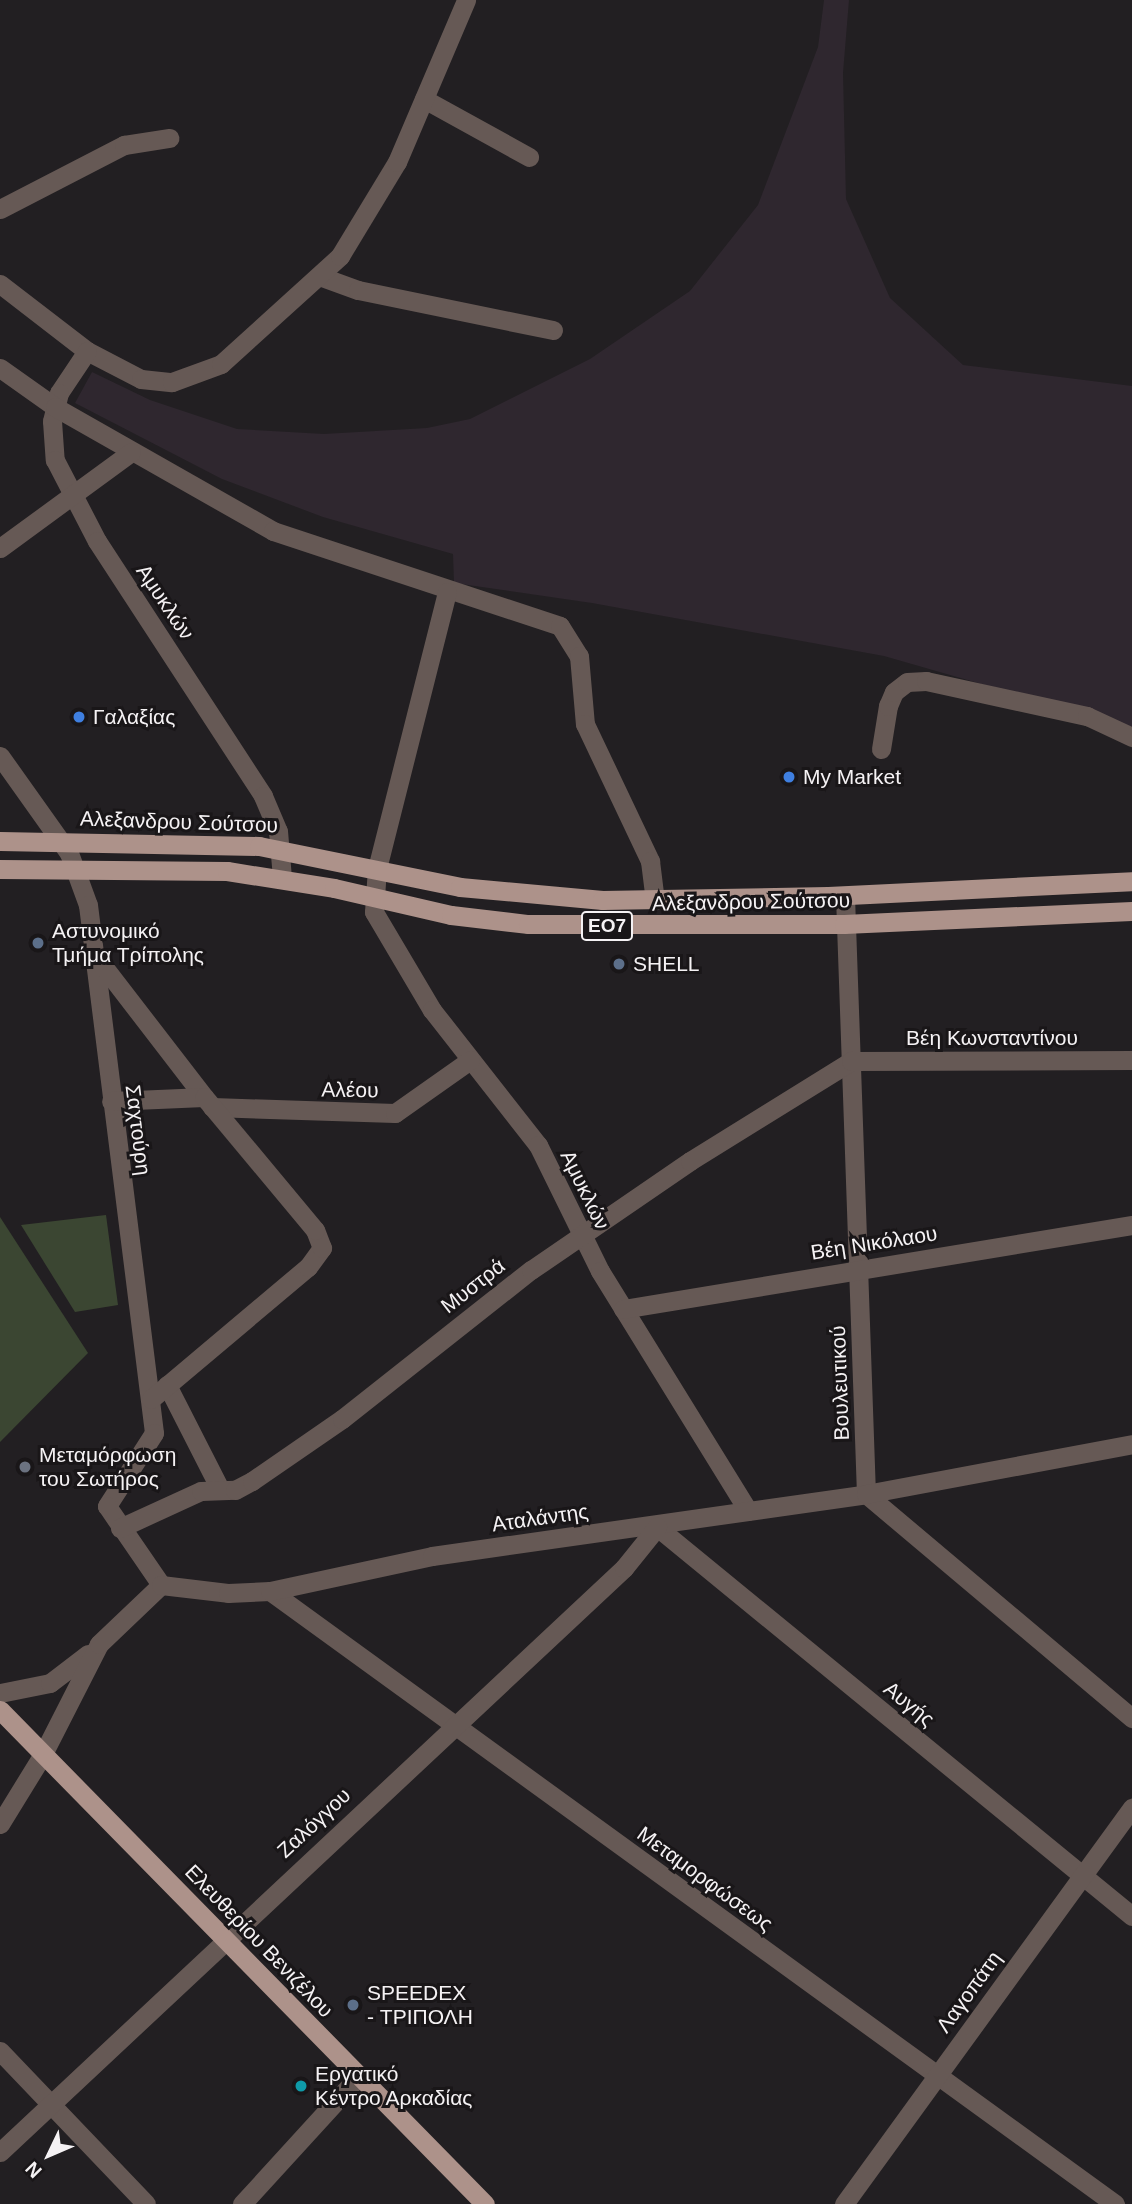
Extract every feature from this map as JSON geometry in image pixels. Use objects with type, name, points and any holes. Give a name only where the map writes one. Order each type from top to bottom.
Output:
[{"type":"main road","name":"Αλεξανδρου Σούτσου","points":[[0,841],[61,840],[281,848],[460,887],[531,896],[655,901],[845,896],[1132,881]]},
{"type":"main road","name":"Αλεξανδρου Σούτσου","points":[[0,869],[76,867],[228,871],[282,878],[451,915],[528,924],[844,924],[1132,911]]},
{"type":"main road","name":"Ελευθερίου Βενιζέλου","points":[[0,1710],[485,2204]]},
{"type":"street","points":[[0,284],[87,351],[141,379],[172,382],[191,379],[248,344],[322,277],[366,218],[397,162],[466,0]]},
{"type":"street","points":[[424,99],[529,157]]},
{"type":"street","points":[[0,209],[124,145],[169,138]]},
{"type":"street","points":[[322,277],[358,290],[553,330]]},
{"type":"street","name":"Αμυκλών","points":[[87,351],[69,372],[55,407],[52,446],[71,496],[236,750],[271,814],[281,848],[282,878]]},
{"type":"street","points":[[0,368],[55,407],[273,531],[447,592],[560,626],[573,640],[579,656],[585,724],[650,861],[655,901]]},
{"type":"street","points":[[0,548],[131,452]]},
{"type":"street","points":[[372,897],[377,867],[447,592]]},
{"type":"street","points":[[881,748],[888,706],[894,692],[907,682],[926,681],[1087,716],[1132,737]]},
{"type":"street","points":[[0,756],[61,840]]},
{"type":"street","name":"Αλεξανδρου Σούτσου","points":[[61,840],[76,867]]},
{"type":"street","name":"Σαχτούρη","points":[[76,867],[96,957],[111,1101],[150,1399]]},
{"type":"street","name":"Βουλευτικού","points":[[845,896],[866,1494]]},
{"type":"street","name":"Αμυκλών","points":[[372,897],[377,919],[391,947],[470,1060],[538,1145],[582,1236],[623,1309],[748,1511]]},
{"type":"street","points":[[0,1693],[50,1683],[99,1644],[161,1585],[107,1506],[154,1433],[150,1399],[308,1267],[322,1248],[315,1230],[208,1102],[96,957]]},
{"type":"street","name":"Αλέου","points":[[111,1101],[208,1102],[396,1113],[470,1060]]},
{"type":"street","name":"Βέη Κωνσταντίνου","points":[[851,1061],[1132,1060]]},
{"type":"street","name":"Μυστρά","points":[[120,1528],[201,1491],[242,1487],[295,1453],[582,1236],[783,1100],[851,1061]]},
{"type":"street","name":"Βέη Νικόλαου","points":[[623,1309],[1132,1225]]},
{"type":"street","points":[[167,1385],[220,1489]]},
{"type":"street","name":"Αταλάντης","points":[[161,1585],[228,1592],[270,1591],[432,1556],[657,1527],[866,1494],[1132,1444]]},
{"type":"street","points":[[866,1494],[1132,1718]]},
{"type":"street","name":"Ζαλόγγου","points":[[0,2152],[224,1938],[624,1568],[657,1527]]},
{"type":"street","name":"Αυγής","points":[[657,1527],[1132,1916]]},
{"type":"street","name":"Μεταμορφώσεως","points":[[270,1591],[452,1726],[1115,2204]]},
{"type":"street","points":[[0,1824],[43,1754],[99,1644]]},
{"type":"street","name":"Λαγοπάτη","points":[[844,2204],[1132,1807]]},
{"type":"street","points":[[0,2051],[146,2204]]},
{"type":"street","points":[[242,2204],[359,2076]]},
{"type":"shaded area","points":[[824,0],[849,0],[843,73],[846,199],[890,298],[963,365],[1132,386],[1132,733],[1121,724],[884,656],[592,603],[454,583],[453,554],[323,517],[222,479],[75,403],[92,372],[150,400],[237,429],[324,434],[427,428],[470,419],[590,359],[690,291],[758,205],[818,47]]},
{"type":"green space","points":[[106,1215],[118,1305],[75,1312],[21,1225]]},
{"type":"green space","points":[[0,1217],[88,1353],[0,1442]]},
{"type":"place","name":"Γαλαξίας","points":[[79,717]]},
{"type":"place","name":"My Market","points":[[789,777]]},
{"type":"place","name":"Αστυνομικό Τμήμα Τρίπολης","points":[[38,943]]},
{"type":"place","name":"SHELL","points":[[619,964]]},
{"type":"place","name":"Μεταμόρφωση του Σωτήρος","points":[[25,1467]]},
{"type":"place","name":"SPEEDEX - ΤΡΙΠΟΛΗ","points":[[353,2005]]},
{"type":"place","name":"Εργατικό Κέντρο Αρκαδίας","points":[[301,2086]]}]
